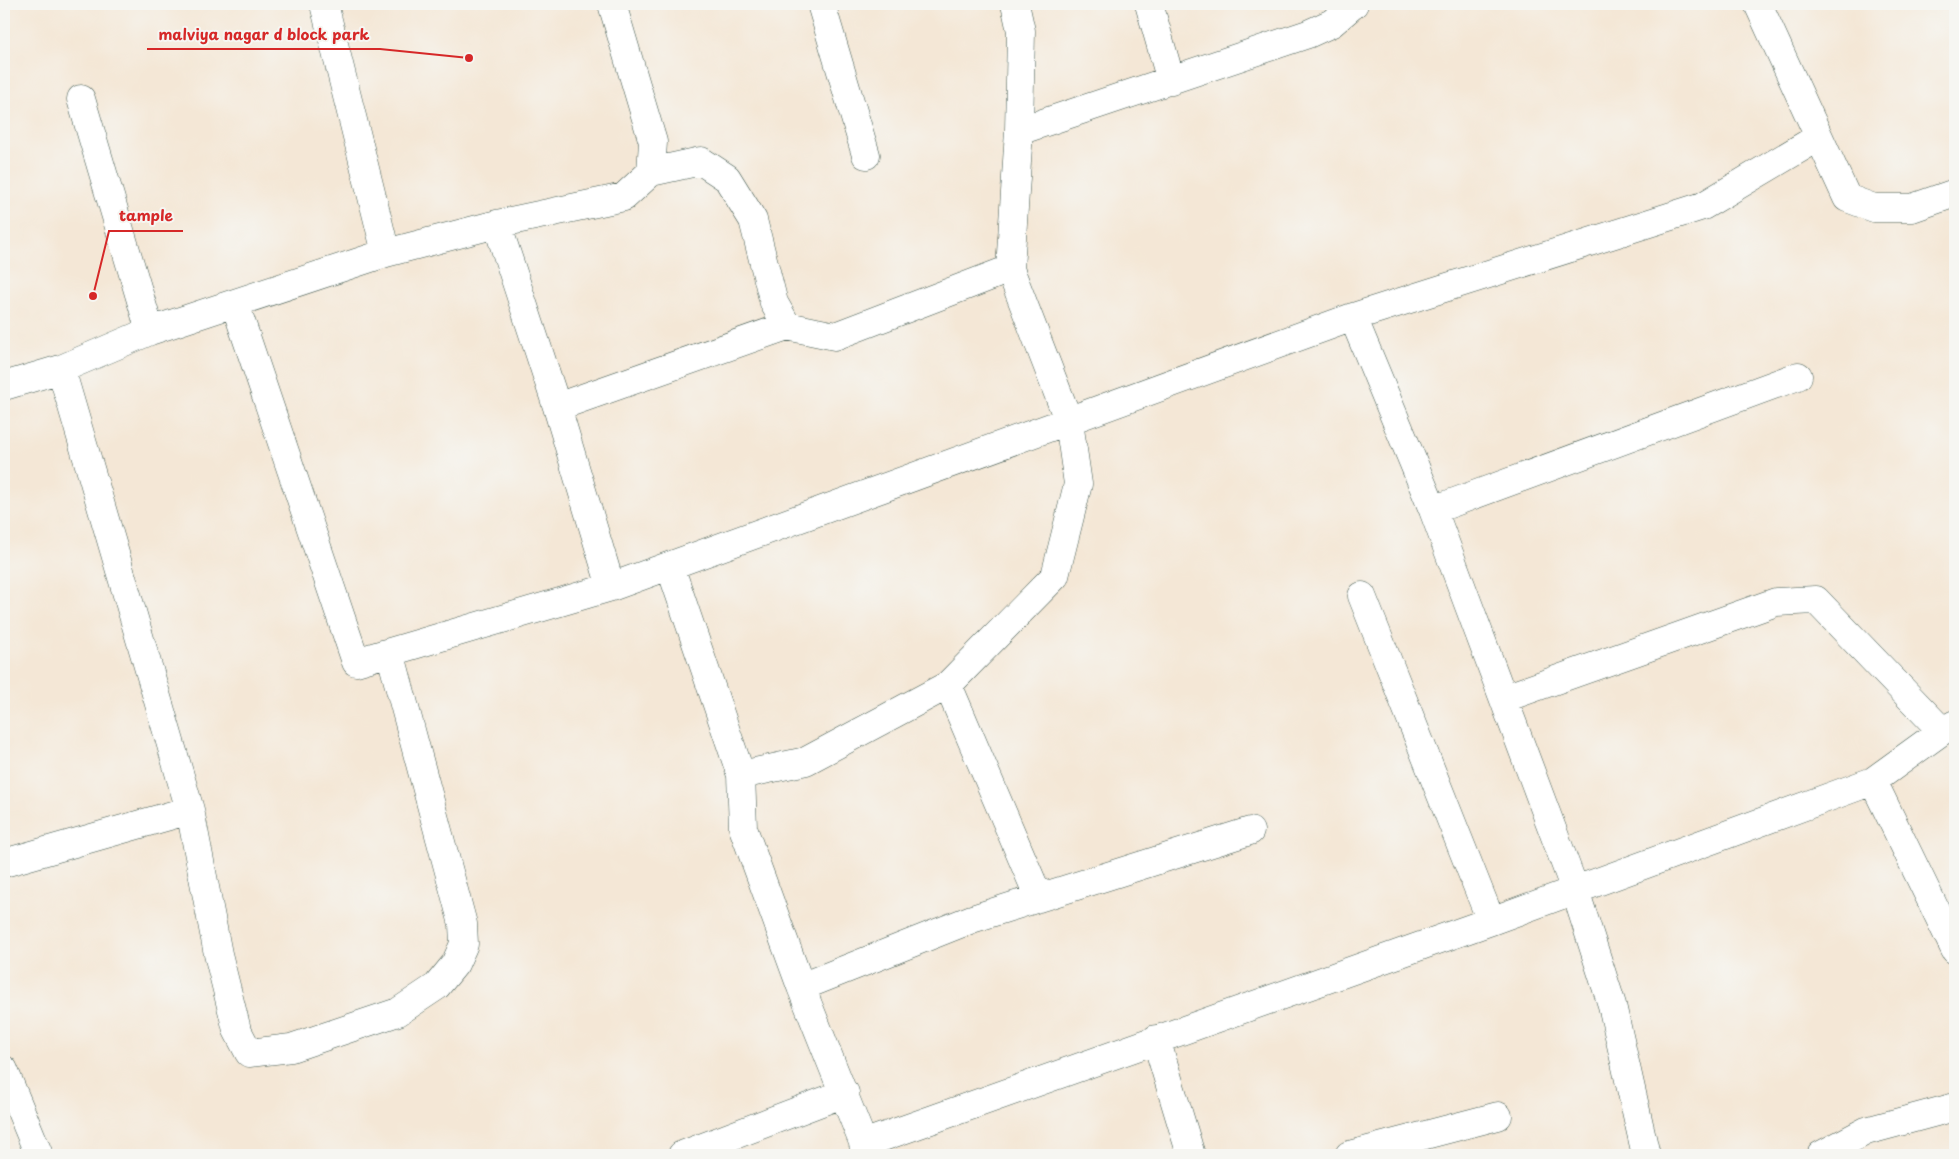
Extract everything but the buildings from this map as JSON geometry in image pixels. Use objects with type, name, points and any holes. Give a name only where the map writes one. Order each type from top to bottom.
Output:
[{"type":"street","points":[[324,4],[386,252]]},
{"type":"street","points":[[612,4],[653,142],[652,172]]},
{"type":"street","points":[[821,4],[866,155]]},
{"type":"street","points":[[741,775],[806,761],[948,685],[1055,576],[1078,484],[1069,422],[1010,269],[1019,131],[1021,31],[1015,4]]},
{"type":"street","points":[[1149,4],[1171,81]]},
{"type":"street","points":[[1019,131],[1308,34],[1332,23],[1354,4]]},
{"type":"street","points":[[1758,4],[1847,198],[1874,208],[1912,208],[1955,194]]},
{"type":"street","points":[[81,99],[150,331]]},
{"type":"street","points":[[235,304],[356,662],[611,587],[1353,318],[1703,206],[1819,137]]},
{"type":"street","points":[[4,386],[61,368],[150,331],[386,252],[497,224],[624,197],[652,172],[701,161],[727,178],[753,220],[774,303],[787,326]]},
{"type":"street","points":[[497,224],[558,406],[611,587]]},
{"type":"street","points":[[558,406],[787,326],[835,336],[1010,269]]},
{"type":"street","points":[[1353,318],[1433,510],[1505,698],[1575,890],[1612,1005],[1646,1155]]},
{"type":"street","points":[[61,368],[190,810],[218,954],[237,1030],[249,1053],[291,1048],[398,1012],[437,986],[455,964],[464,944],[463,924],[390,652]]},
{"type":"street","points":[[1433,510],[1798,376]]},
{"type":"street","points":[[670,566],[741,775],[743,828],[865,1149],[1156,1039],[1491,921],[1873,780],[1949,728],[1816,600],[1776,602],[1505,698]]},
{"type":"street","points":[[1362,596],[1491,921]]},
{"type":"street","points":[[948,685],[1039,898]]},
{"type":"street","points":[[1873,780],[1955,950]]},
{"type":"street","points":[[4,863],[190,810]]},
{"type":"street","points":[[802,987],[972,919],[1250,831]]},
{"type":"street","points":[[1156,1039],[1192,1155]]},
{"type":"street","points":[[4,1070],[39,1155]]},
{"type":"street","points":[[682,1155],[845,1093]]},
{"type":"street","points":[[1821,1155],[1866,1130],[1955,1107]]},
{"type":"street","points":[[1349,1155],[1498,1116]]},
{"type":"place","name":"malviya nagar d block park","points":[[469,58]]},
{"type":"place","name":"tample","points":[[93,296]]}]
